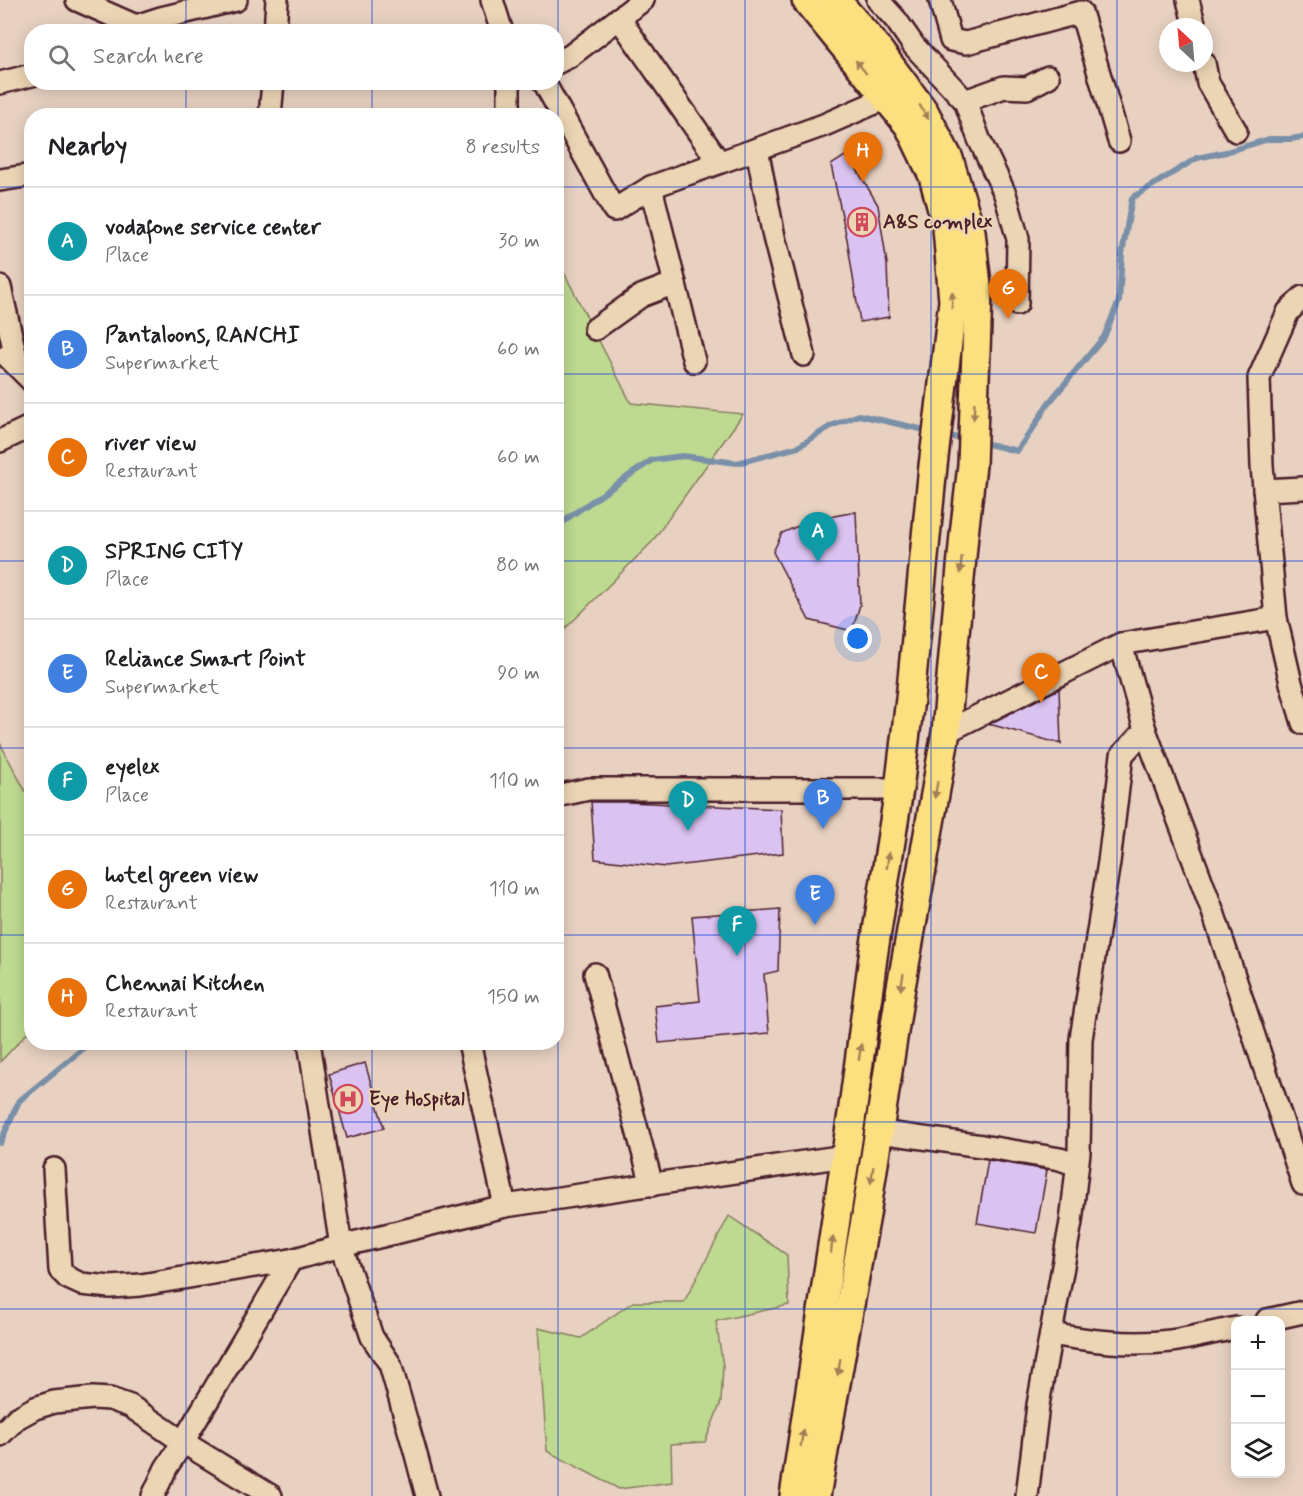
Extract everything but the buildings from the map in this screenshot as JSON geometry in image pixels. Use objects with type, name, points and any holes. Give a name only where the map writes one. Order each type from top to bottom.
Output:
[{"type":"main road","points":[[794,1496],[899,789],[953,301],[947,228],[933,176],[914,136],[909,126],[806,0]]},
{"type":"main road","points":[[816,1496],[866,1215],[900,993],[946,732],[972,465],[978,294],[971,232],[949,159],[924,111],[872,41],[836,0]]},
{"type":"main road","points":[[926,537],[964,535]]},
{"type":"street","points":[[77,0],[122,24]]},
{"type":"street","points":[[145,24],[236,0]]},
{"type":"street","points":[[275,24],[276,0]]},
{"type":"street","points":[[564,59],[643,0]]},
{"type":"street","points":[[878,0],[896,20],[914,46],[964,101],[1005,194],[1018,238],[1017,304]]},
{"type":"street","points":[[940,0],[951,40],[966,43],[1081,12],[1119,141]]},
{"type":"street","points":[[1188,0],[1193,18]]},
{"type":"street","points":[[499,3],[501,24]]},
{"type":"street","points":[[619,18],[719,162]]},
{"type":"street","points":[[1205,72],[1208,83],[1236,131]]},
{"type":"street","points":[[0,83],[24,77]]},
{"type":"street","points":[[964,101],[1004,87],[1027,88],[1048,77]]},
{"type":"street","points":[[271,108],[272,90]]},
{"type":"street","points":[[548,90],[558,108]]},
{"type":"street","points":[[564,119],[614,210],[651,187],[824,125],[886,98]]},
{"type":"street","points":[[757,149],[774,237],[804,355]]},
{"type":"street","points":[[0,180],[24,176]]},
{"type":"street","points":[[651,187],[694,362]]},
{"type":"street","points":[[594,329],[641,296],[675,283]]},
{"type":"street","points":[[0,287],[24,371]]},
{"type":"street","points":[[1303,297],[1288,312],[1259,378],[1262,466],[1276,618],[1297,683],[1303,723]]},
{"type":"street","points":[[0,350],[24,373]]},
{"type":"street","points":[[0,441],[24,430]]},
{"type":"street","points":[[1264,490],[1303,488]]},
{"type":"street","points":[[946,732],[1121,644],[1276,618]]},
{"type":"street","points":[[1121,644],[1145,730],[1213,912],[1303,1184]]},
{"type":"street","points":[[1027,1496],[1038,1406],[1071,1222],[1077,1165],[1081,1039],[1109,862],[1122,755],[1145,730]]},
{"type":"street","points":[[564,794],[589,789],[899,789]]},
{"type":"street","points":[[595,974],[652,1185]]},
{"type":"street","points":[[310,1050],[341,1246],[372,1337],[390,1364],[427,1496]]},
{"type":"street","points":[[471,1050],[505,1206]]},
{"type":"street","points":[[879,1132],[1060,1159],[1077,1165]]},
{"type":"street","points":[[54,1169],[60,1270],[68,1278],[81,1284],[110,1287],[141,1285],[291,1260],[505,1206],[845,1156]]},
{"type":"street","points":[[153,1496],[166,1468],[291,1260]]},
{"type":"street","points":[[1285,1316],[1303,1312]]},
{"type":"street","points":[[1051,1334],[1095,1342],[1132,1343],[1171,1341],[1231,1329]]},
{"type":"street","points":[[0,1435],[17,1418],[35,1408],[54,1402],[93,1398],[110,1399],[130,1406],[183,1442],[271,1496]]},
{"type":"green space","points":[[564,273],[631,403],[743,414],[652,542],[564,629]]},
{"type":"green space","points":[[0,743],[24,789],[24,1036],[0,1062]]},
{"type":"green space","points":[[729,1216],[787,1255],[789,1305],[716,1321],[723,1366],[721,1402],[705,1442],[671,1444],[672,1482],[619,1489],[547,1451],[538,1328],[581,1338],[633,1302],[684,1302]]},
{"type":"waterway","points":[[980,442],[1017,451],[1047,405],[1104,337],[1119,301],[1122,254],[1132,198],[1197,158],[1269,139],[1303,137]]},
{"type":"waterway","points":[[564,522],[652,460],[683,456],[737,463],[798,447],[831,426],[859,415],[929,431]]},
{"type":"waterway","points":[[945,435],[967,440]]},
{"type":"waterway","points":[[0,1143],[19,1101],[81,1050]]},
{"type":"place","name":"Chennai Kitchen","points":[[863,182]]},
{"type":"place","name":"A&S complex","points":[[862,222]]},
{"type":"place","name":"hotel green view","points":[[1008,319]]},
{"type":"place","name":"vodafone service center","points":[[818,562]]},
{"type":"place","name":"river view","points":[[1041,703]]},
{"type":"place","name":"Pantaloons, RANCHI","points":[[823,829]]},
{"type":"place","name":"SPRING CITY","points":[[688,831]]},
{"type":"place","name":"Reliance Smart Point","points":[[815,925]]},
{"type":"place","name":"eyelex","points":[[737,956]]},
{"type":"place","name":"Eye Hospital","points":[[348,1099]]}]
